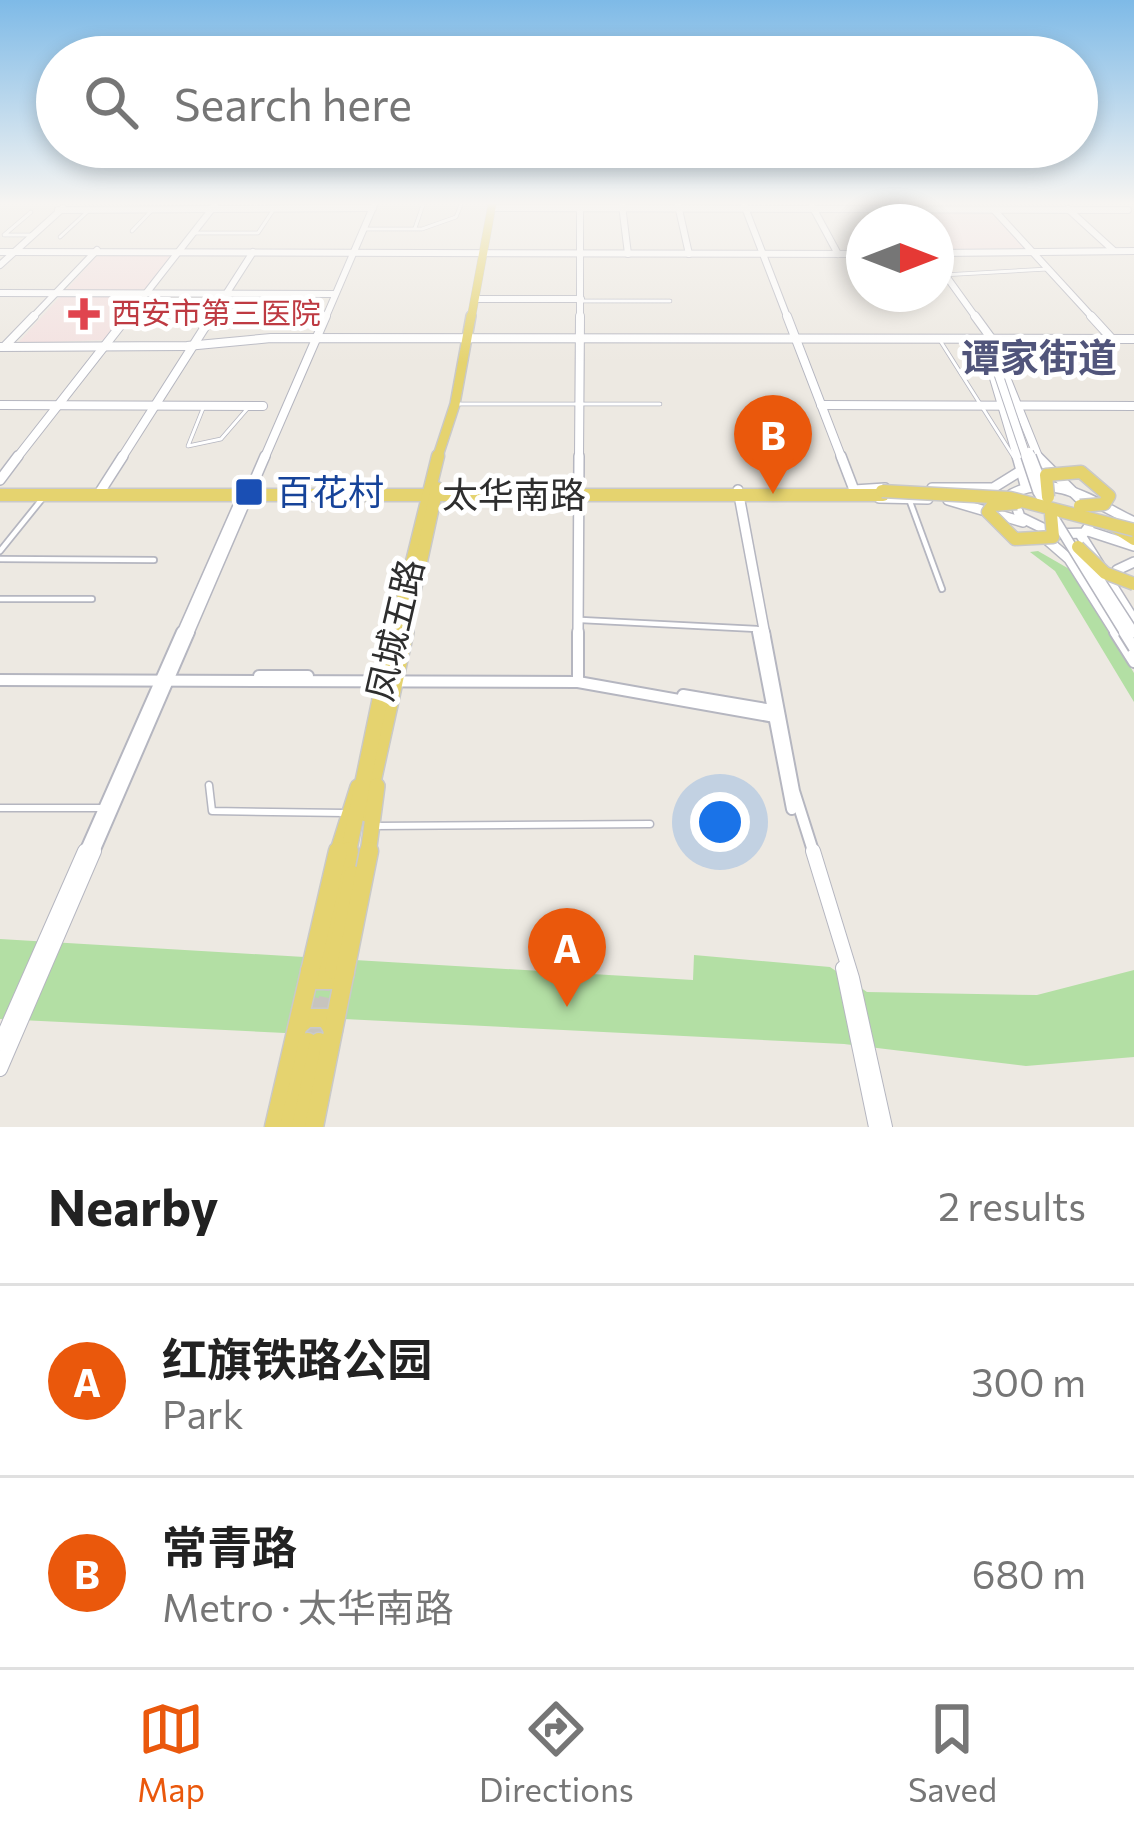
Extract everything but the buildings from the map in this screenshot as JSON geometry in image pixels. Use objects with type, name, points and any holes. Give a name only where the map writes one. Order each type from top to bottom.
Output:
[{"type":"main road","name":"凤城五路","points":[[370,774],[432,493],[458,404],[485,258]]},
{"type":"main road","points":[[1029,497],[1046,476],[1059,469],[1092,477],[1109,496],[1095,507],[1029,497],[993,505],[990,519],[1015,540],[1040,542],[1055,532],[1051,514]]},
{"type":"main road","name":"太华南路","points":[[0,492],[99,492]]},
{"type":"main road","name":"太华南路","points":[[0,492],[855,492],[1029,497]]},
{"type":"main road","points":[[1029,497],[1128,531]]},
{"type":"main road","points":[[1029,497],[1128,531]]},
{"type":"main road","points":[[1082,537],[1106,573],[1134,584]]},
{"type":"main road","points":[[289,1127],[329,969],[374,826],[370,774]]},
{"type":"main road","points":[[301,1127],[329,969],[347,811],[370,774]]},
{"type":"main road","points":[[274,1127],[314,1037]]},
{"type":"main road","points":[[314,1037],[314,1127]]},
{"type":"street","points":[[3,346],[90,258]]},
{"type":"street","points":[[0,480],[173,258]]},
{"type":"street","points":[[99,492],[249,258]]},
{"type":"street","points":[[0,1069],[350,258]]},
{"type":"street","points":[[579,679],[580,258]]},
{"type":"street","points":[[766,258],[855,492]]},
{"type":"street","points":[[1038,258],[1111,338]]},
{"type":"street","points":[[954,274],[1048,269]]},
{"type":"street","points":[[954,289],[989,338],[1029,472],[1134,648]]},
{"type":"street","points":[[0,293],[333,294]]},
{"type":"street","points":[[477,299],[670,301]]},
{"type":"street","points":[[3,346],[191,345],[315,338],[1134,338]]},
{"type":"street","points":[[938,338],[1022,470]]},
{"type":"street","points":[[999,369],[991,368],[1029,497],[1082,537],[1134,620]]},
{"type":"street","points":[[999,369],[1019,405],[1034,450],[1094,518],[1082,537]]},
{"type":"street","points":[[999,369],[1029,497],[1030,524],[1070,559],[1134,662]]},
{"type":"street","points":[[458,404],[660,404]]},
{"type":"street","points":[[0,405],[263,406]]},
{"type":"street","points":[[821,405],[1134,406]]},
{"type":"street","points":[[204,406],[188,446],[221,439],[236,427],[248,406]]},
{"type":"street","points":[[1016,446],[1034,450]]},
{"type":"street","points":[[855,492],[993,488],[1022,470]]},
{"type":"street","points":[[855,492],[909,499],[1074,494],[1128,531]]},
{"type":"street","points":[[736,493],[776,714],[800,816],[852,978],[885,1127]]},
{"type":"street","points":[[0,555],[46,494]]},
{"type":"street","points":[[909,499],[942,589]]},
{"type":"street","points":[[937,499],[983,506],[1055,534],[1082,537],[1128,531]]},
{"type":"street","points":[[1082,537],[1134,634]]},
{"type":"street","points":[[0,555],[154,560]]},
{"type":"street","points":[[1118,598],[1117,570],[1134,562]]},
{"type":"street","points":[[0,599],[92,599]]},
{"type":"street","points":[[1107,618],[1134,620]]},
{"type":"street","points":[[581,620],[760,629]]},
{"type":"street","points":[[0,678],[579,679],[776,714]]},
{"type":"street","points":[[0,1045],[165,679]]},
{"type":"street","points":[[776,714],[787,792],[841,960],[875,1127]]},
{"type":"street","points":[[209,784],[212,811],[345,813]]},
{"type":"street","points":[[0,808],[104,808]]},
{"type":"street","points":[[374,826],[650,824]]},
{"type":"shaded area","name":"西安市第三医院","points":[[95,258],[170,258],[104,340],[18,343]]},
{"type":"green space","points":[[1038,551],[1071,570],[1134,673],[1134,702],[1055,571],[1030,552]]},
{"type":"green space","points":[[0,939],[693,980],[694,955],[830,967],[867,992],[1037,995],[1134,970],[1134,1057],[1026,1066],[844,1044],[344,1019],[285,1033],[0,1019]]},
{"type":"tunnel","points":[[319,1042],[333,973]]},
{"type":"tunnel","points":[[308,1042],[323,976]]},
{"type":"place","name":"西安市第三医院","points":[[84,314]]},
{"type":"place","name":"百花村","points":[[249,492]]},
{"type":"place","name":"常青路","points":[[773,494]]},
{"type":"place","name":"红旗铁路公园","points":[[567,1007]]},
{"type":"district","name":"谭家街道","points":[[1039,358]]}]
